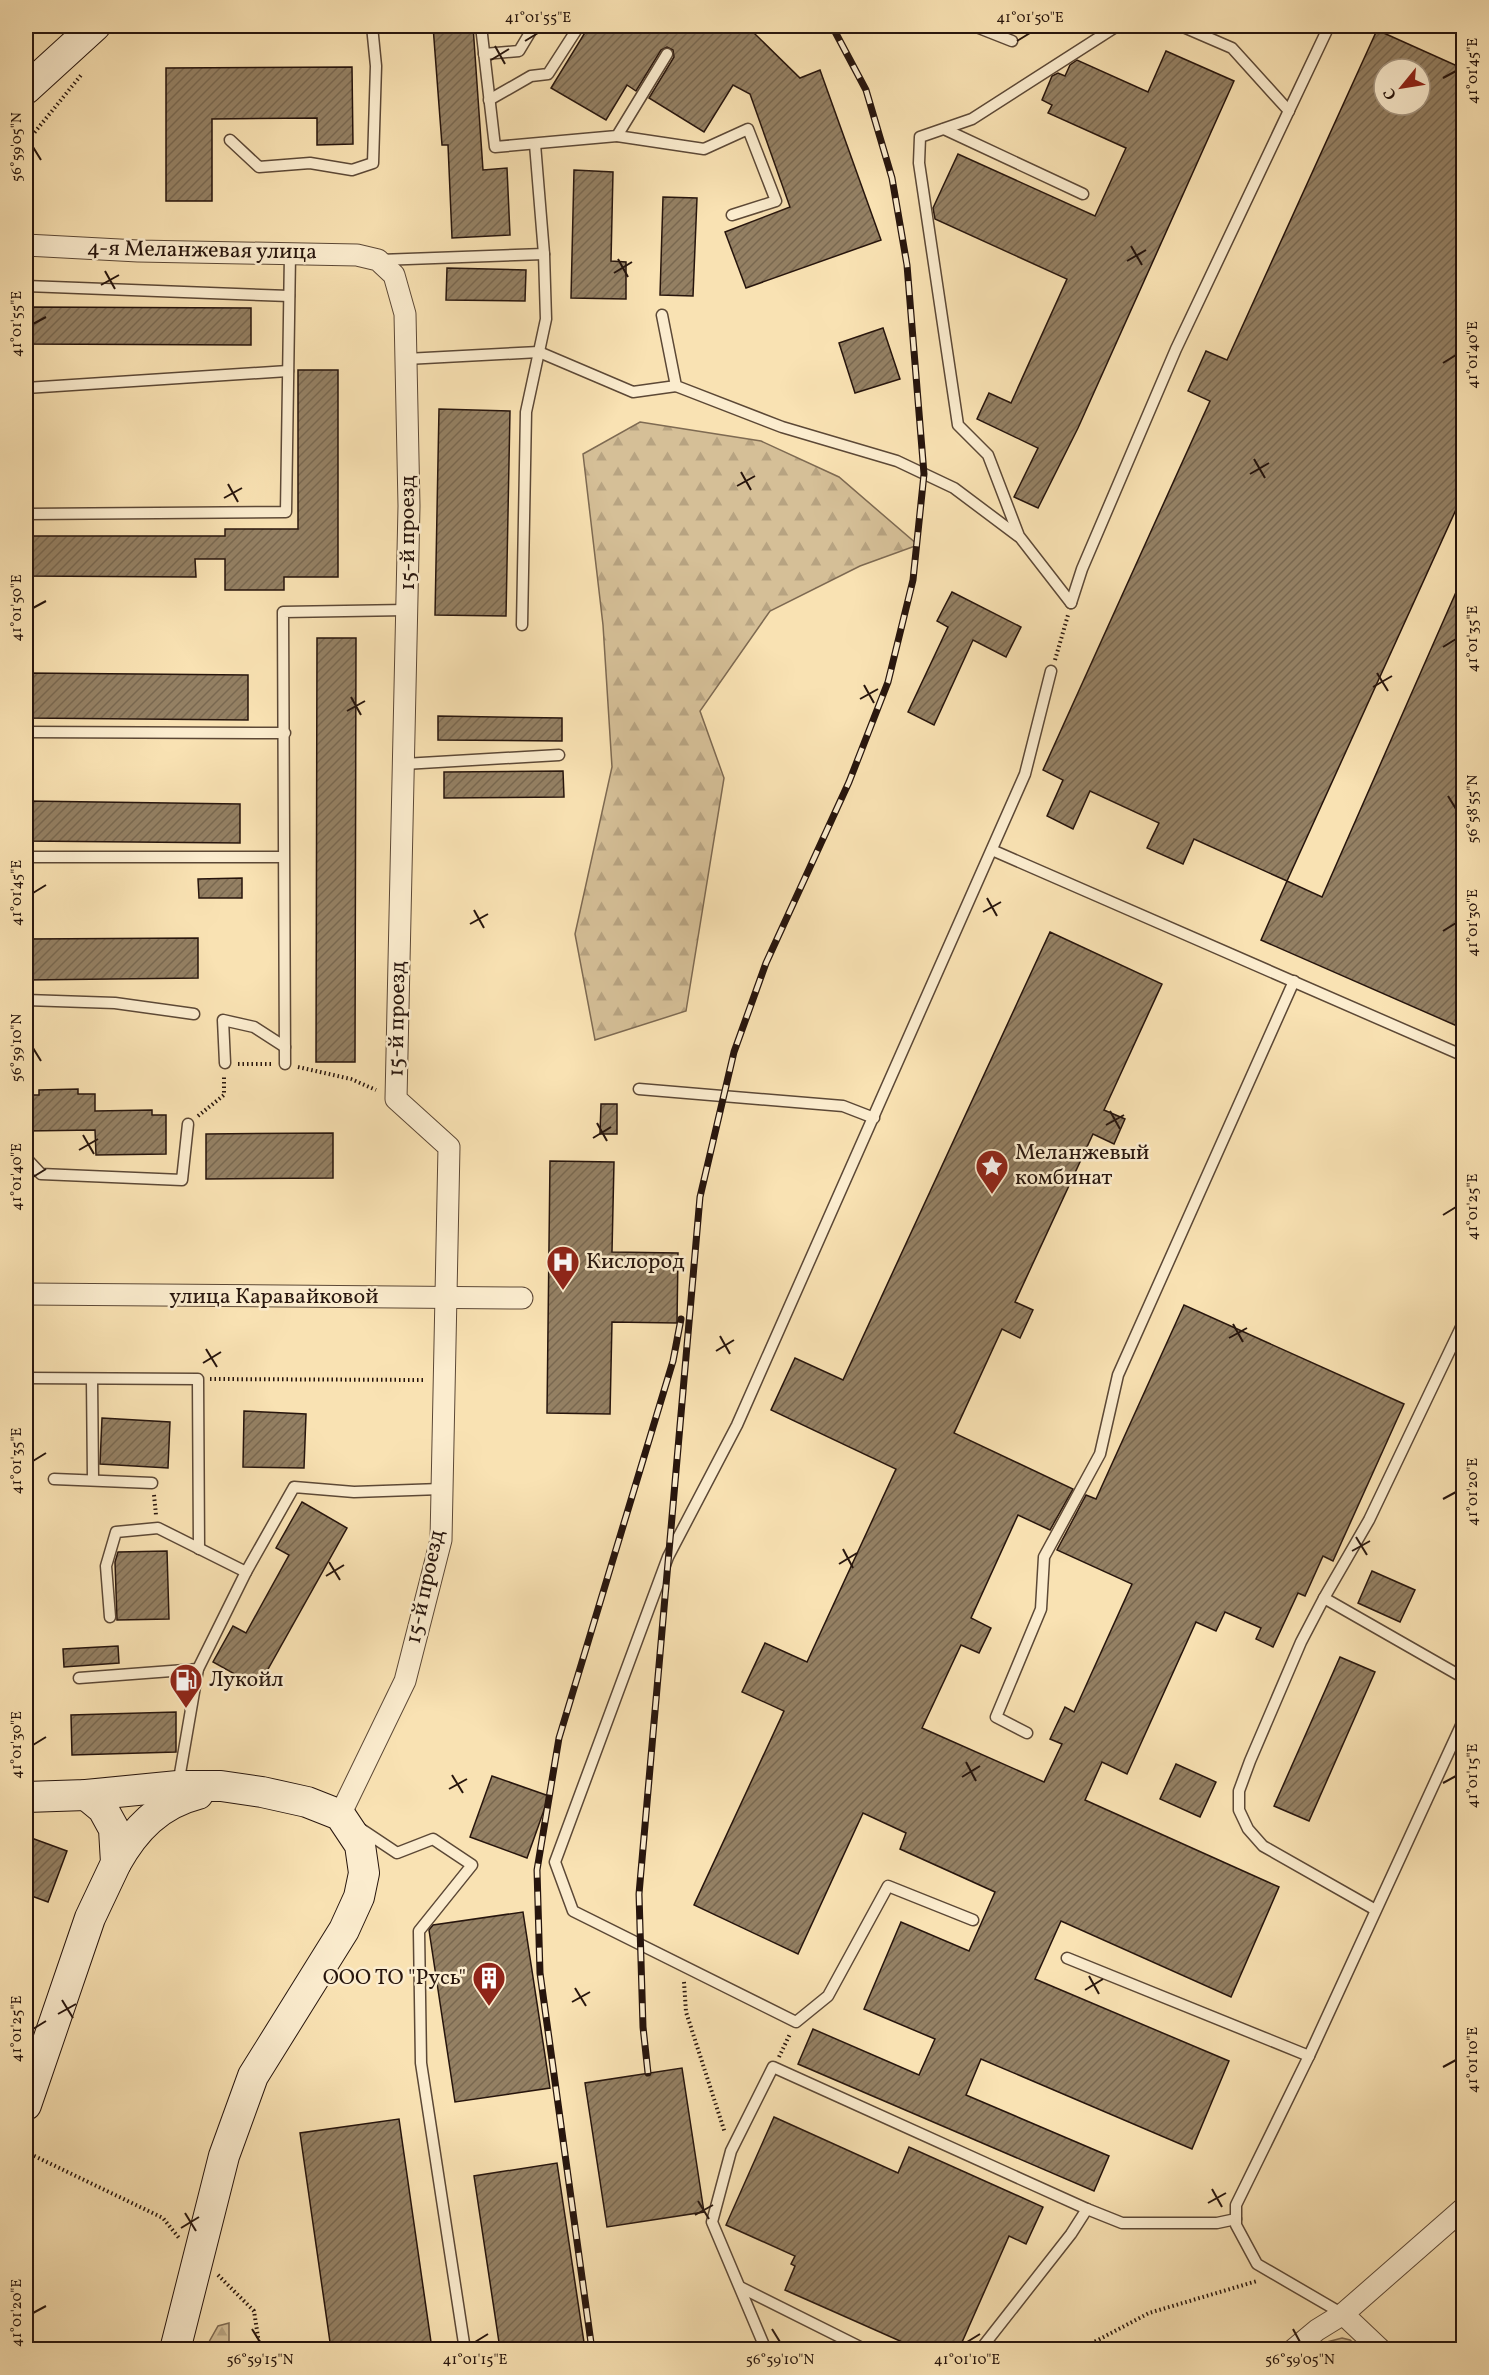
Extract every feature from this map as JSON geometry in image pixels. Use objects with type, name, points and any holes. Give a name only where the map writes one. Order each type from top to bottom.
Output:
[{"type":"main road","points":[[26,88],[95,26]]},
{"type":"main road","points":[[26,1797],[86,1795],[178,1786],[221,1786],[307,1802],[340,1815],[360,1845],[364,1873],[359,1897],[338,1940],[253,2076],[224,2156],[176,2349]]},
{"type":"main road","points":[[26,2105],[90,1918],[116,1863],[137,1829],[166,1806],[208,1792],[234,1789]]},
{"type":"main road","points":[[86,1795],[103,1809],[114,1829],[116,1863]]},
{"type":"street","name":"4-я Меланжевая улица","points":[[26,245],[138,252],[357,255],[378,260]]},
{"type":"street","name":"15-й проезд","points":[[340,1815],[405,1681],[441,1540],[449,1147],[396,1099],[410,506],[405,314],[394,275],[378,260]]},
{"type":"street","name":"улица Каравайковой","points":[[26,1294],[522,1298]]},
{"type":"street","points":[[1293,2349],[1317,2330],[1343,2314],[1464,2208]]},
{"type":"street","points":[[1343,2314],[1381,2349]]},
{"type":"lane","points":[[230,140],[259,167],[310,163],[352,170],[373,163],[376,66],[372,26]]},
{"type":"lane","points":[[481,26],[495,147],[617,136],[704,148],[748,129],[776,201],[732,215]]},
{"type":"lane","points":[[484,54],[519,51],[534,26]]},
{"type":"lane","points":[[489,100],[531,76],[548,74],[579,26]]},
{"type":"lane","points":[[974,26],[1012,41]]},
{"type":"lane","points":[[1018,536],[988,455],[958,425],[919,163],[920,137],[972,119],[1117,26]]},
{"type":"lane","points":[[1181,26],[1232,48],[1289,111]]},
{"type":"lane","points":[[1071,603],[1082,569],[1176,349],[1329,26]]},
{"type":"lane","points":[[617,136],[667,54]]},
{"type":"lane","points":[[944,129],[1083,194]]},
{"type":"lane","points":[[522,625],[526,412],[546,319],[544,254],[535,144]]},
{"type":"lane","points":[[26,514],[286,512],[290,254]]},
{"type":"lane","points":[[378,260],[544,254]]},
{"type":"lane","points":[[26,286],[289,296]]},
{"type":"lane","points":[[662,315],[676,386]]},
{"type":"lane","points":[[406,359],[539,352],[633,392],[676,386],[782,427],[897,461],[954,488],[1018,536],[1071,603]]},
{"type":"lane","points":[[26,388],[288,371]]},
{"type":"lane","points":[[285,1064],[282,857],[285,733],[283,612],[407,610]]},
{"type":"lane","points":[[973,1920],[888,1886],[828,1996],[796,2022],[573,1911],[555,1862],[668,1557],[737,1425],[1025,774],[1051,671]]},
{"type":"lane","points":[[26,732],[285,733]]},
{"type":"lane","points":[[404,764],[559,755]]},
{"type":"lane","points":[[992,850],[1464,1056]]},
{"type":"lane","points":[[26,857],[282,857]]},
{"type":"lane","points":[[1027,1733],[996,1717],[1041,1609],[1044,1557],[1100,1454],[1118,1375],[1294,981]]},
{"type":"lane","points":[[26,1000],[115,1003],[194,1014]]},
{"type":"lane","points":[[225,1064],[223,1020],[254,1027],[285,1047]]},
{"type":"lane","points":[[639,1089],[843,1106],[873,1118]]},
{"type":"lane","points":[[26,1158],[41,1174],[182,1180],[188,1124]]},
{"type":"lane","points":[[1374,1909],[1263,1846],[1248,1829],[1239,1810],[1239,1791],[1301,1642],[1369,1520],[1464,1321]]},
{"type":"lane","points":[[26,1378],[198,1379],[200,1549]]},
{"type":"lane","points":[[92,1379],[93,1479]]},
{"type":"lane","points":[[54,1479],[152,1483]]},
{"type":"lane","points":[[178,1786],[198,1669],[246,1572],[294,1487],[354,1492],[441,1489]]},
{"type":"lane","points":[[110,1617],[106,1566],[116,1532],[158,1527],[246,1572]]},
{"type":"lane","points":[[1324,1598],[1464,1678]]},
{"type":"lane","points":[[79,1678],[198,1669]]},
{"type":"lane","points":[[1343,2314],[1257,2264],[1236,2225],[1236,2205],[1308,2056],[1374,1909],[1464,1719]]},
{"type":"lane","points":[[340,1815],[397,1853],[432,1839],[472,1865],[419,1931],[421,2063],[465,2349]]},
{"type":"lane","points":[[1067,1958],[1308,2056]]},
{"type":"lane","points":[[766,2349],[712,2222],[731,2151],[773,2067],[1122,2223],[1217,2223],[1236,2219]]},
{"type":"lane","points":[[980,2349],[1071,2234],[1087,2209]]},
{"type":"lane","points":[[740,2287],[866,2349]]},
{"type":"path","points":[[26,143],[84,71]]},
{"type":"path","points":[[1051,671],[1071,603]]},
{"type":"path","points":[[188,1124],[224,1095],[225,1064],[285,1064],[351,1079],[396,1099]]},
{"type":"path","points":[[198,1379],[444,1380]]},
{"type":"path","points":[[152,1483],[158,1527]]},
{"type":"path","points":[[684,1966],[686,2012],[731,2151]]},
{"type":"path","points":[[773,2067],[796,2022]]},
{"type":"path","points":[[26,2152],[163,2218],[197,2260],[226,2283],[254,2312],[260,2349]]},
{"type":"path","points":[[1079,2349],[1149,2313],[1276,2275]]},
{"type":"green space","points":[[640,422],[761,441],[839,477],[918,545],[860,566],[770,611],[700,711],[724,778],[686,1011],[595,1040],[575,934],[612,767],[603,625],[583,454]]},
{"type":"green space","points":[[229,2323],[229,2349],[205,2349],[218,2326]]},
{"type":"green space","points":[[1342,2338],[1350,2340],[1360,2349],[1321,2349],[1327,2342]]},
{"type":"building","points":[[433,26],[473,26],[483,170],[507,168],[510,235],[452,238],[448,145],[442,145]]},
{"type":"building","points":[[589,26],[741,26],[754,33],[800,78],[820,70],[881,240],[746,288],[725,232],[790,207],[750,94],[733,85],[704,132],[649,98],[674,57],[673,50],[667,47],[661,50],[636,91],[627,85],[606,120],[551,88]]},
{"type":"building","points":[[1377,30],[1464,69],[1464,492],[1287,881],[1194,839],[1183,864],[1147,848],[1159,823],[1090,791],[1073,829],[1047,816],[1063,780],[1043,770],[1210,401],[1188,391],[1206,351],[1227,360]]},
{"type":"building","points":[[1166,51],[1234,81],[1078,428],[1038,508],[1014,497],[1038,448],[977,419],[989,393],[1011,403],[1067,279],[935,219],[933,208],[958,154],[1095,216],[1126,148],[1048,113],[1052,105],[1042,100],[1052,76],[1058,73],[1065,76],[1070,65],[1077,60],[1148,92]]},
{"type":"building","points":[[352,67],[353,144],[317,145],[317,118],[212,119],[212,201],[166,201],[166,68]]},
{"type":"building","points":[[574,170],[613,172],[611,261],[626,262],[626,299],[571,298]]},
{"type":"building","points":[[663,197],[697,198],[693,296],[660,295]]},
{"type":"building","points":[[447,268],[526,270],[525,301],[446,300]]},
{"type":"building","points":[[26,307],[251,308],[251,345],[26,344]]},
{"type":"building","points":[[883,328],[900,379],[855,393],[839,343]]},
{"type":"building","points":[[298,370],[338,370],[338,577],[284,577],[284,590],[225,590],[225,559],[195,559],[196,577],[26,576],[26,536],[225,536],[225,529],[298,529]]},
{"type":"building","points":[[439,409],[510,411],[506,616],[435,615]]},
{"type":"building","points":[[1464,574],[1464,1029],[1261,940],[1287,881],[1322,897]]},
{"type":"building","points":[[952,592],[1021,627],[1006,657],[973,640],[934,725],[908,712],[948,627],[937,621]]},
{"type":"building","points":[[317,638],[356,638],[355,1062],[316,1062]]},
{"type":"building","points":[[26,673],[248,675],[248,720],[26,718]]},
{"type":"building","points":[[438,716],[562,718],[562,741],[438,740]]},
{"type":"building","points":[[563,771],[564,797],[444,798],[444,772]]},
{"type":"building","points":[[26,801],[240,804],[240,843],[26,841]]},
{"type":"building","points":[[242,878],[242,898],[199,898],[198,879]]},
{"type":"building","points":[[1050,932],[1162,984],[1104,1110],[1125,1119],[1114,1144],[1093,1134],[1015,1302],[1033,1310],[1020,1338],[1002,1329],[954,1433],[1073,1489],[1050,1530],[1018,1515],[971,1618],[991,1628],[979,1653],[961,1645],[922,1728],[1044,1782],[1062,1744],[1050,1739],[1065,1707],[1074,1712],[1132,1584],[1057,1550],[1086,1495],[1096,1499],[1184,1305],[1404,1404],[1333,1561],[1323,1556],[1305,1596],[1298,1593],[1273,1647],[1256,1639],[1261,1628],[1225,1612],[1216,1631],[1196,1622],[1127,1774],[1102,1762],[1085,1800],[1279,1887],[1231,1997],[1061,1921],[1035,1979],[1229,2061],[1192,2149],[981,2059],[966,2095],[1109,2156],[1094,2191],[798,2064],[813,2029],[919,2075],[935,2039],[864,2009],[901,1922],[969,1951],[995,1892],[900,1849],[906,1833],[863,1813],[798,1954],[694,1905],[784,1711],[742,1692],[765,1643],[807,1662],[896,1469],[771,1410],[795,1358],[843,1380]]},
{"type":"building","points":[[198,938],[198,978],[26,980],[26,939]]},
{"type":"building","points":[[78,1089],[78,1094],[95,1094],[95,1111],[152,1110],[152,1115],[166,1115],[166,1154],[96,1155],[95,1130],[26,1131],[26,1095],[39,1095],[39,1090]]},
{"type":"building","points":[[601,1104],[617,1104],[617,1134],[600,1134]]},
{"type":"building","points":[[333,1133],[333,1178],[206,1179],[206,1134]]},
{"type":"building","points":[[550,1161],[614,1162],[612,1252],[678,1253],[677,1323],[612,1322],[610,1414],[547,1413]]},
{"type":"building","points":[[244,1411],[306,1414],[304,1468],[243,1467]]},
{"type":"building","points":[[102,1418],[170,1422],[168,1468],[100,1464]]},
{"type":"building","points":[[302,1502],[347,1528],[258,1687],[213,1662],[233,1626],[246,1633],[289,1555],[276,1548]]},
{"type":"building","points":[[167,1551],[169,1619],[117,1620],[115,1562],[118,1552]]},
{"type":"building","points":[[1372,1571],[1415,1590],[1400,1622],[1358,1603]]},
{"type":"building","points":[[118,1646],[119,1663],[64,1667],[63,1649]]},
{"type":"building","points":[[1340,1657],[1375,1672],[1309,1821],[1274,1806]]},
{"type":"building","points":[[176,1712],[176,1752],[72,1755],[71,1715]]},
{"type":"building","points":[[1176,1764],[1216,1782],[1200,1817],[1160,1799]]},
{"type":"building","points":[[492,1776],[549,1796],[527,1858],[470,1837]]},
{"type":"building","points":[[26,1836],[67,1851],[48,1902],[26,1894]]},
{"type":"building","name":"ООО ТО \"Русь\"","points":[[523,1912],[550,2088],[455,2102],[429,1930],[433,1925]]},
{"type":"building","points":[[682,2068],[704,2212],[607,2227],[585,2083]]},
{"type":"building","points":[[774,2117],[898,2173],[909,2147],[1043,2207],[1026,2244],[1009,2236],[959,2349],[918,2349],[785,2290],[795,2266],[791,2264],[795,2256],[726,2225]]},
{"type":"building","points":[[399,2119],[432,2349],[331,2349],[300,2133]]},
{"type":"building","points":[[557,2163],[585,2349],[500,2349],[474,2176]]},
{"type":"railway","points":[[648,2073],[643,2027],[639,1894],[700,1197],[734,1052],[766,963],[849,782],[888,682],[913,580],[924,474],[907,265],[892,178],[866,90],[832,26]]},
{"type":"railway","points":[[592,2350],[540,1973],[537,1870],[559,1738],[673,1361],[681,1319]]},
{"type":"place","name":"Меланжевый комбинат","points":[[992,1195]]},
{"type":"place","name":"Кислород","points":[[563,1291]]},
{"type":"place","name":"Лукойл","points":[[186,1709]]},
{"type":"place","name":"ООО ТО \"Русь\"","points":[[489,2007]]}]
